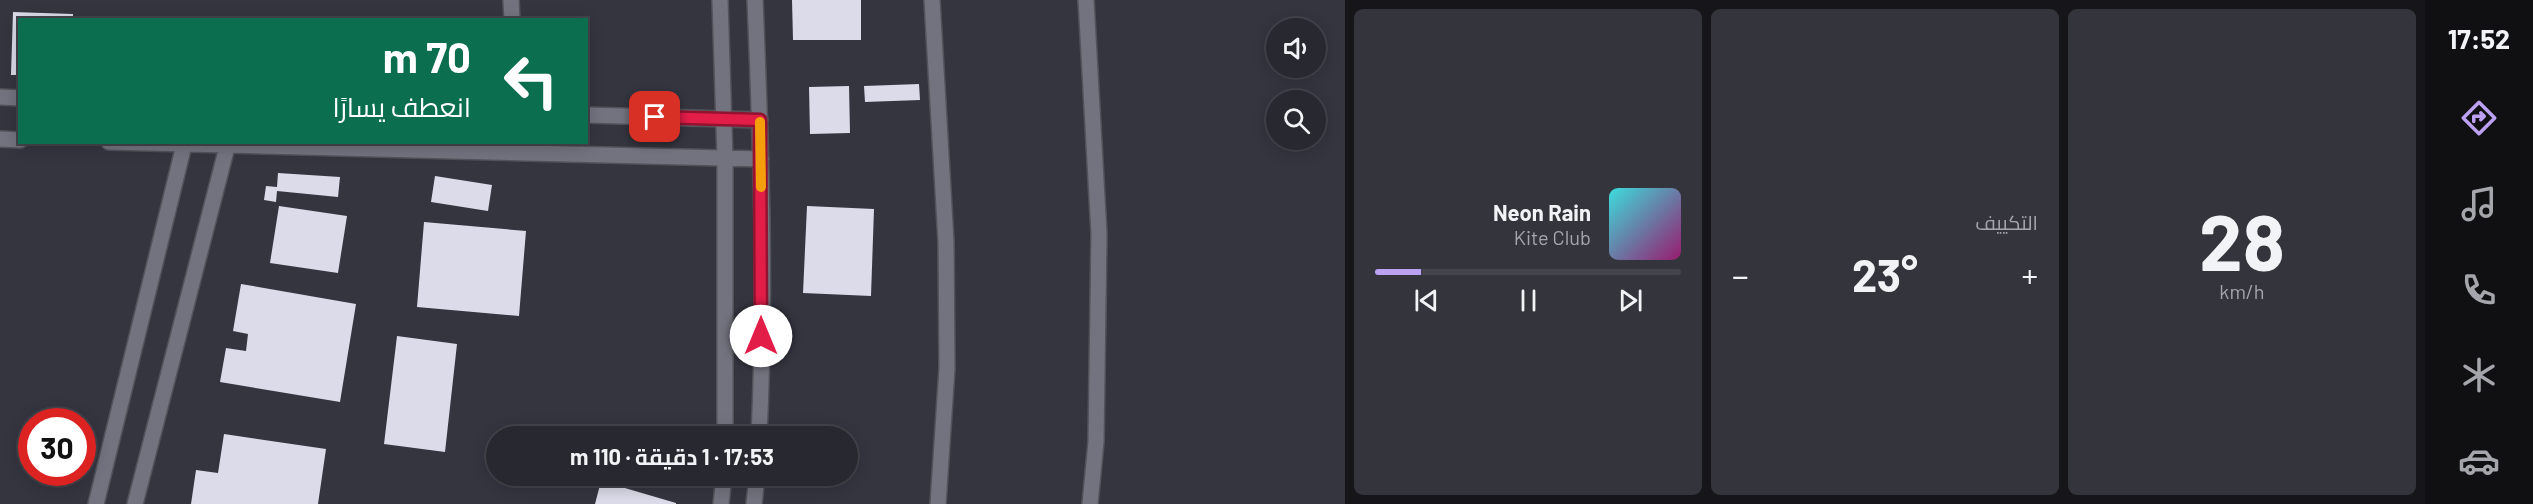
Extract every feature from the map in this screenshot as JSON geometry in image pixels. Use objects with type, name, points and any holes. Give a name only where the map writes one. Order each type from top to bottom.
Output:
[{"type":"street","points":[[511,0],[512,18]]},
{"type":"street","points":[[720,0],[725,159],[725,426]]},
{"type":"street","points":[[755,0],[761,159],[759,426]]},
{"type":"street","points":[[932,0],[946,253],[947,368],[938,504]]},
{"type":"street","points":[[1086,0],[1099,234],[1096,442],[1090,504]]},
{"type":"street","points":[[0,97],[18,98]]},
{"type":"street","points":[[588,115],[760,120]]},
{"type":"street","points":[[0,139],[18,140]]},
{"type":"street","points":[[159,144],[761,159]]},
{"type":"street","points":[[96,504],[184,145]]},
{"type":"street","points":[[135,504],[227,147]]},
{"type":"street","points":[[721,504],[723,486]]},
{"type":"street","points":[[754,504],[756,486]]},
{"type":"building","points":[[792,0],[861,0],[861,40],[793,40]]},
{"type":"building","points":[[13,12],[73,14],[73,18],[18,18],[18,75],[11,75]]},
{"type":"building","points":[[919,84],[920,100],[865,102],[864,86]]},
{"type":"building","points":[[849,86],[850,133],[810,134],[809,87]]},
{"type":"building","points":[[278,173],[340,177],[338,197],[277,191],[276,202],[264,200],[266,186],[277,187]]},
{"type":"building","points":[[435,176],[492,185],[488,211],[431,202]]},
{"type":"building","points":[[279,206],[347,216],[338,273],[270,263]]},
{"type":"building","points":[[807,206],[874,209],[871,296],[803,293]]},
{"type":"building","points":[[424,222],[526,231],[519,316],[417,307]]},
{"type":"building","points":[[241,284],[356,304],[340,402],[220,382],[226,348],[246,351],[248,334],[233,331]]},
{"type":"building","points":[[397,336],[457,344],[445,452],[384,444]]},
{"type":"building","points":[[224,434],[326,449],[318,504],[191,504],[196,470],[218,473]]},
{"type":"building","points":[[600,486],[618,486],[676,503],[676,504],[595,504]]},
{"type":"slow traffic","points":[[760,122],[761,187]]},
{"type":"route","points":[[655,117],[760,120],[761,336]]}]
